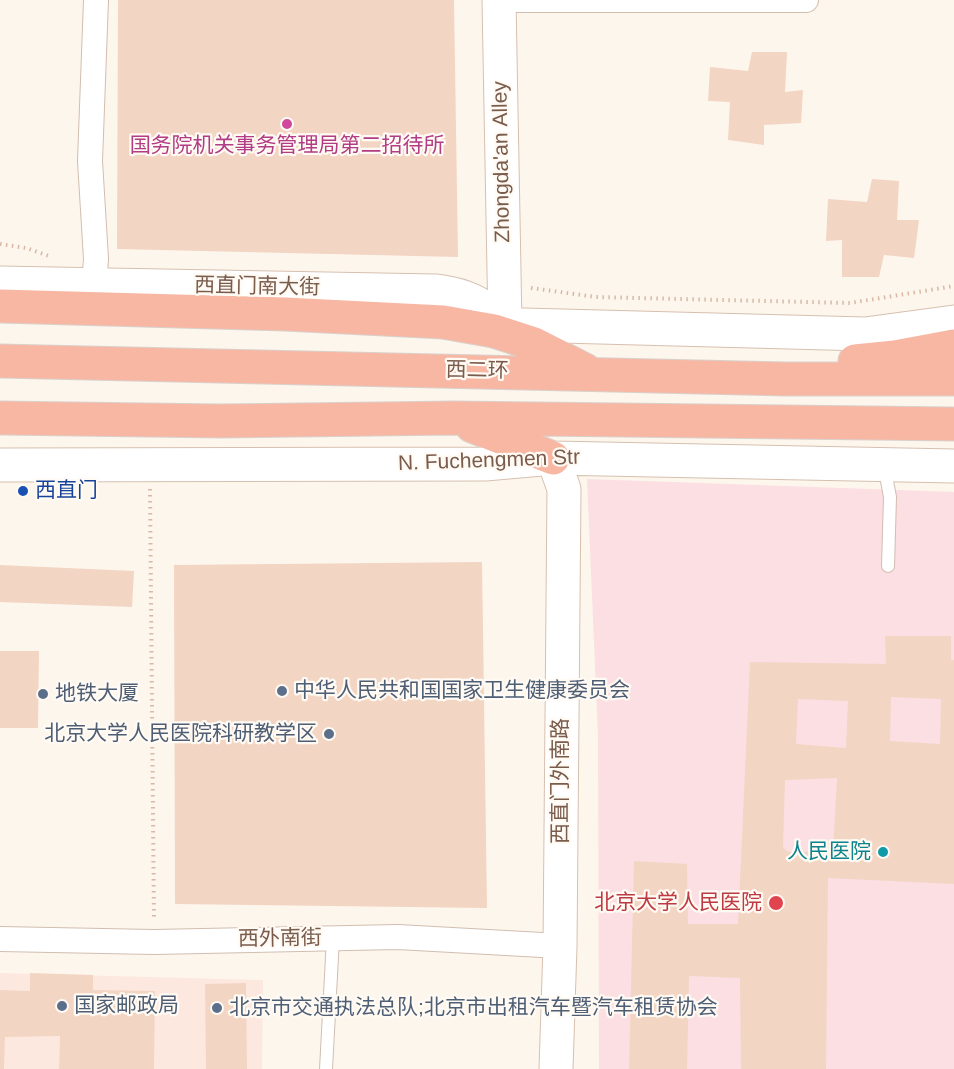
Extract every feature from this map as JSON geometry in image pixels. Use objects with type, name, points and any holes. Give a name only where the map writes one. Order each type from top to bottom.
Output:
[{"type":"highway","points":[[0,306],[285,314],[457,323],[514,333],[585,370],[604,373]]},
{"type":"highway","points":[[786,379],[840,363],[895,357],[954,346]]},
{"type":"highway","name":"西二环","points":[[0,361],[604,373],[786,379],[954,380]]},
{"type":"highway","points":[[0,418],[221,421],[454,418],[954,424]]},
{"type":"highway","points":[[454,418],[554,458]]},
{"type":"street","points":[[94,285],[96,259],[90,161],[96,0]]},
{"type":"street","points":[[499,0],[806,0]]},
{"type":"street","name":"Zhongda'an Alley","points":[[499,0],[514,333]]},
{"type":"street","name":"西直门南大街","points":[[0,283],[405,289],[442,292],[472,301],[514,333]]},
{"type":"street","points":[[514,333],[865,334],[954,322]]},
{"type":"street","name":"N. Fuchengmen Str","points":[[12,465],[485,464],[554,458],[954,466]]},
{"type":"street","name":"西直门外南路","points":[[554,458],[564,489],[568,741],[556,1069]]},
{"type":"street","name":"西外南街","points":[[0,939],[154,942],[398,937],[560,946]]},
{"type":"lane","points":[[884,464],[890,497],[888,566]]},
{"type":"lane","points":[[326,1069],[333,938]]},
{"type":"path","points":[[149,465],[154,942]]},
{"type":"shaded area","name":"北京大学人民医院","points":[[587,479],[954,492],[954,1069],[599,1069],[598,736]]},
{"type":"shaded area","points":[[0,973],[263,980],[262,1069],[0,1069]]},
{"type":"building","name":"国务院机关事务管理局第二招待所","points":[[118,0],[454,0],[458,257],[117,249]]},
{"type":"building","points":[[752,52],[787,52],[785,92],[803,90],[801,123],[764,125],[764,145],[728,140],[730,102],[708,101],[710,67],[748,71]]},
{"type":"building","points":[[872,179],[899,181],[897,220],[919,220],[914,258],[884,255],[879,277],[842,277],[842,240],[826,241],[828,199],[867,202]]},
{"type":"building","name":"北京大学人民医院科研教学区","points":[[482,562],[487,908],[175,904],[174,565]]},
{"type":"building","points":[[0,565],[134,571],[132,607],[0,602]]},
{"type":"building","name":"人民医院","points":[[885,636],[951,636],[951,660],[954,660],[954,884],[828,878],[826,1069],[741,1069],[740,978],[689,976],[687,1069],[629,1069],[634,861],[687,864],[688,924],[738,924],[750,662],[886,664]],"holes":[[[891,697],[941,699],[940,744],[890,741]],[[798,699],[848,701],[846,748],[796,744]],[[837,778],[833,851],[789,852],[783,848],[785,780]]]},
{"type":"building","points":[[0,651],[39,651],[38,728],[0,728]]},
{"type":"building","points":[[30,973],[93,975],[93,990],[155,991],[154,1069],[59,1069],[60,1036],[5,1037],[4,1069],[0,1069],[0,990],[30,991]]},
{"type":"building","points":[[246,983],[247,1069],[206,1069],[205,984]]},
{"type":"place","name":"国务院机关事务管理局第二招待所","points":[[287,124]]},
{"type":"place","name":"西直门","points":[[23,491]]},
{"type":"place","name":"中华人民共和国国家卫生健康委员会","points":[[282,691]]},
{"type":"place","name":"地铁大厦","points":[[43,694]]},
{"type":"place","name":"北京大学人民医院科研教学区","points":[[329,734]]},
{"type":"place","name":"人民医院","points":[[883,852]]},
{"type":"place","name":"北京大学人民医院","points":[[776,903]]},
{"type":"place","name":"国家邮政局","points":[[62,1006]]},
{"type":"place","name":"北京市交通执法总队;北京市出租汽车暨汽车租赁协会","points":[[217,1008]]}]
